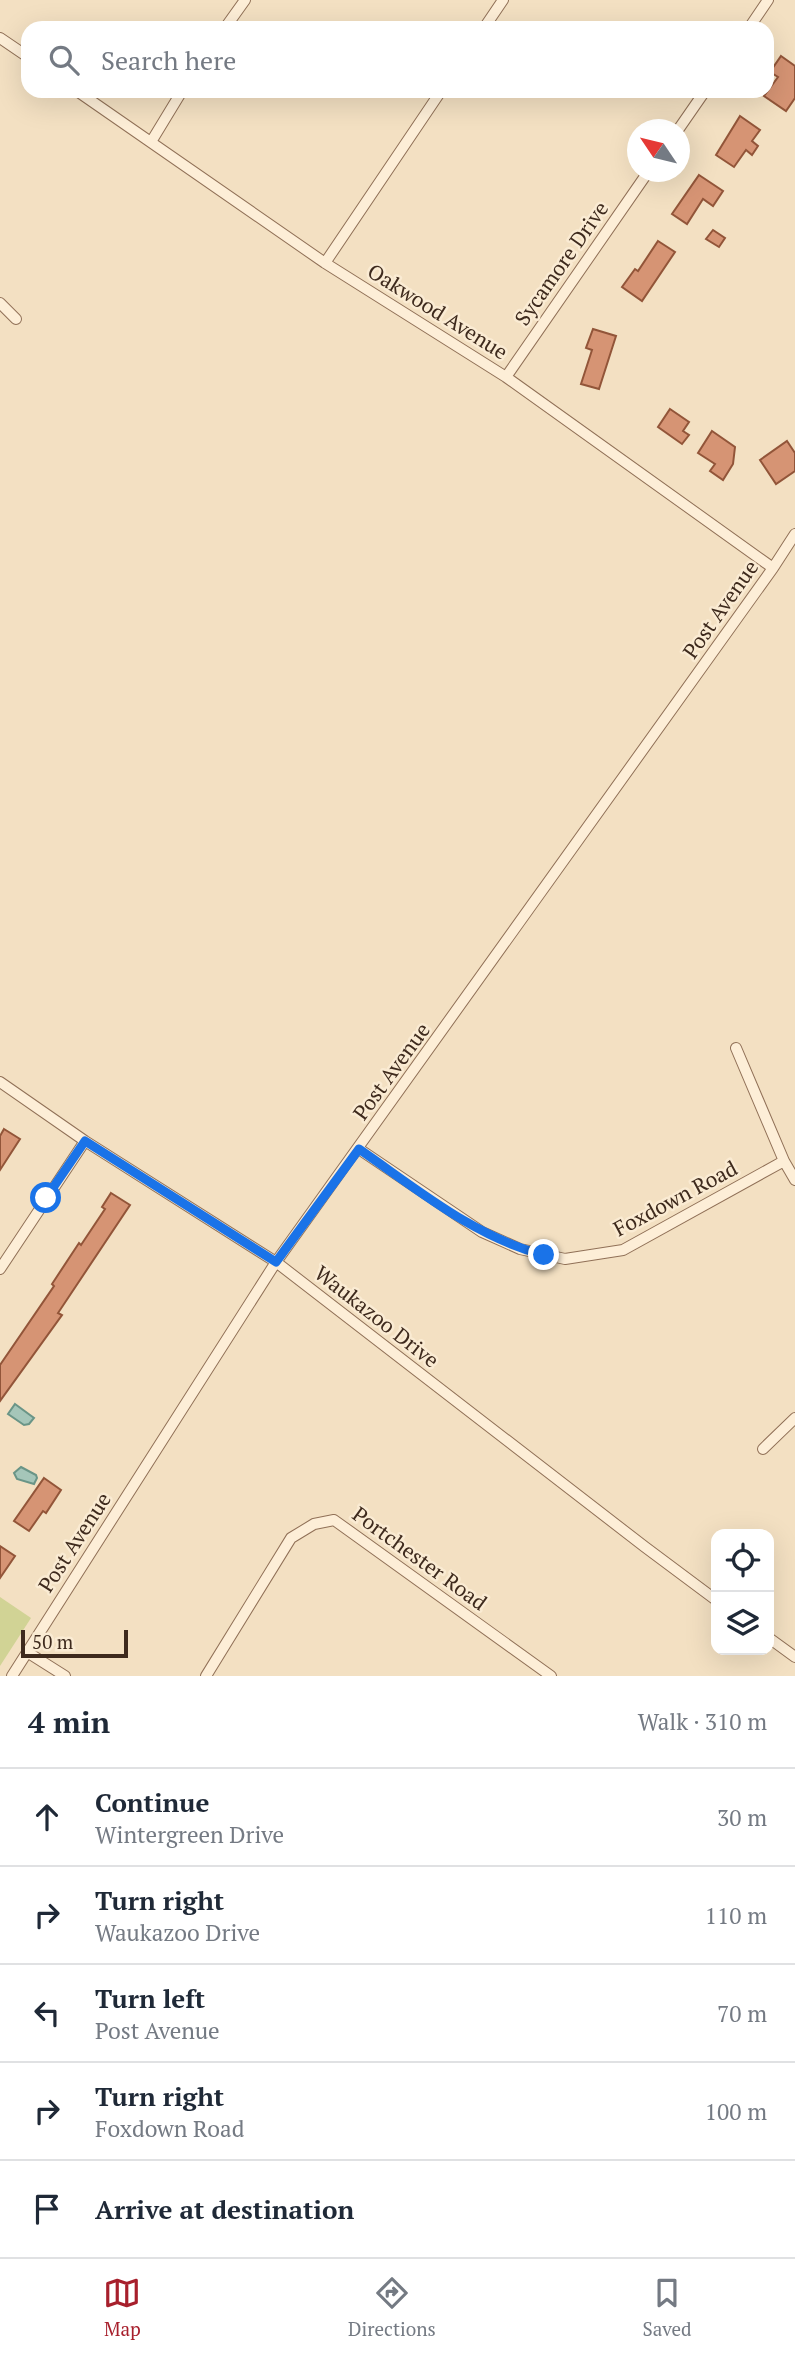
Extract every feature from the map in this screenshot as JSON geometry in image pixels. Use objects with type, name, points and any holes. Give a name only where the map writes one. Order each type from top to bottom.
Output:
[{"type":"street","points":[[230,21],[244,0]]},
{"type":"street","points":[[489,21],[503,0]]},
{"type":"street","points":[[754,21],[768,0]]},
{"type":"street","points":[[0,38],[21,52]]},
{"type":"street","name":"Oakwood Avenue","points":[[87,98],[325,262],[506,377],[773,568]]},
{"type":"street","points":[[151,142],[177,98]]},
{"type":"street","points":[[325,262],[436,98]]},
{"type":"street","points":[[686,119],[700,98]]},
{"type":"street","name":"Sycamore Drive","points":[[506,377],[641,182]]},
{"type":"street","points":[[0,303],[16,319]]},
{"type":"street","name":"Post Avenue","points":[[12,1676],[276,1262],[795,534]]},
{"type":"street","points":[[736,1048],[784,1161],[795,1180]]},
{"type":"street","name":"Waukazoo Drive","points":[[0,1082],[85,1141],[276,1262],[711,1596]]},
{"type":"street","points":[[0,1269],[85,1141]]},
{"type":"street","name":"Foxdown Road","points":[[359,1149],[482,1232],[520,1249],[565,1259],[623,1250],[784,1161]]},
{"type":"street","points":[[762,1449],[795,1418]]},
{"type":"street","name":"Portchester Road","points":[[206,1676],[291,1538],[314,1524],[334,1520],[551,1676]]},
{"type":"street","points":[[774,1642],[795,1657]]},
{"type":"street","points":[[27,1652],[65,1676]]},
{"type":"green space","points":[[0,1597],[31,1618],[0,1666]]},
{"type":"shaded area","points":[[15,1404],[34,1418],[29,1424],[24,1425],[8,1414]]},
{"type":"shaded area","points":[[21,1467],[36,1475],[34,1484],[17,1479],[14,1473]]},
{"type":"building","points":[[781,56],[795,66],[795,98],[786,111],[767,98],[774,98],[774,82],[778,77],[774,74],[774,66]]},
{"type":"building","points":[[740,116],[760,130],[752,141],[758,146],[752,155],[746,150],[734,167],[716,155]]},
{"type":"building","points":[[699,175],[723,191],[713,206],[703,199],[687,224],[672,214]]},
{"type":"building","points":[[713,230],[725,238],[719,247],[706,239]]},
{"type":"building","points":[[658,241],[675,252],[642,301],[622,287],[635,269],[638,271]]},
{"type":"building","points":[[593,329],[616,336],[599,389],[581,384],[592,350],[586,348]]},
{"type":"building","points":[[670,409],[689,422],[683,431],[689,435],[682,444],[658,427]]},
{"type":"building","points":[[712,431],[735,447],[733,464],[723,480],[710,471],[715,464],[698,453]]},
{"type":"building","points":[[787,441],[795,453],[795,471],[776,484],[760,460]]},
{"type":"building","points":[[4,1129],[20,1139],[0,1170],[0,1136]]},
{"type":"building","points":[[111,1193],[130,1205],[58,1313],[62,1315],[0,1401],[0,1365],[54,1286],[52,1284],[79,1243],[81,1245],[105,1209],[102,1207]]},
{"type":"building","points":[[44,1478],[61,1490],[46,1513],[43,1511],[29,1531],[14,1521]]},
{"type":"building","points":[[0,1546],[15,1556],[0,1578]]},
{"type":"route","points":[[46,1198],[85,1141],[276,1262],[359,1149],[482,1232],[520,1249],[544,1255]]}]
